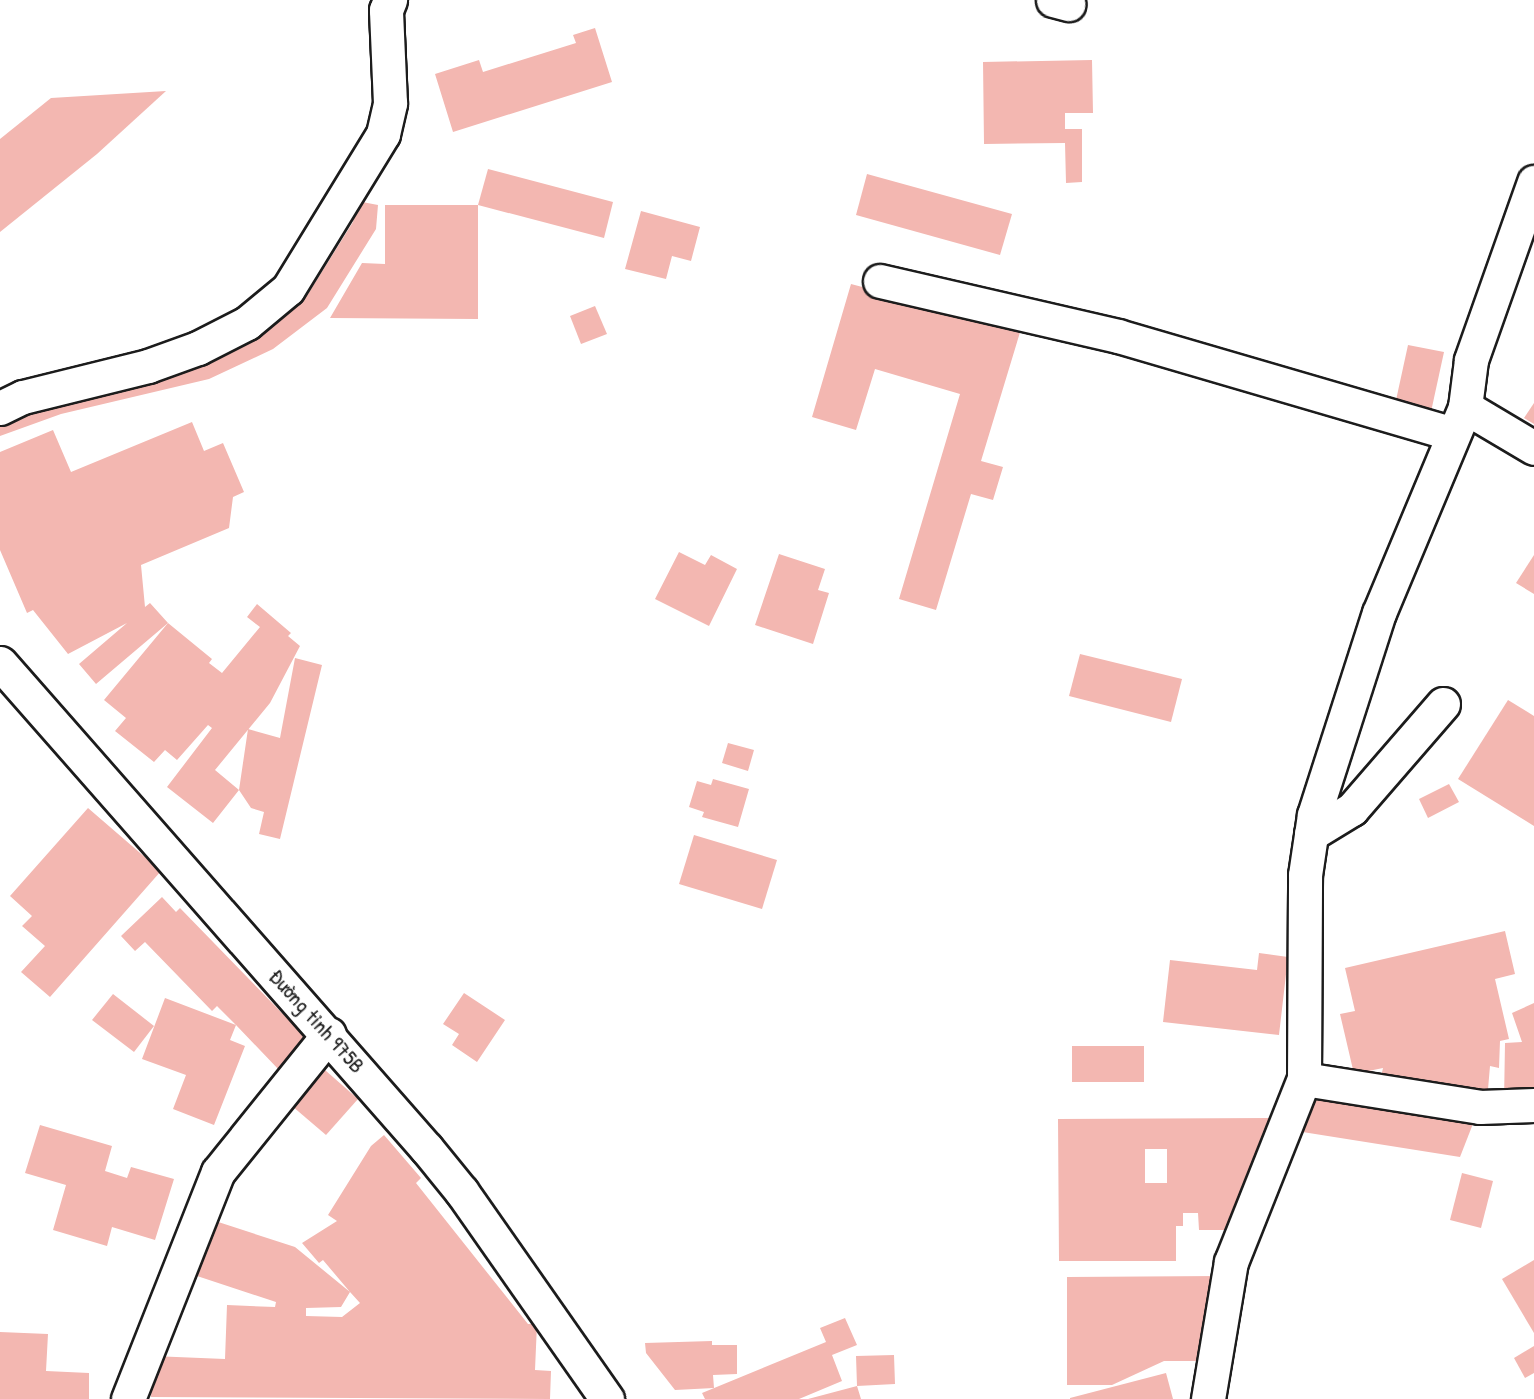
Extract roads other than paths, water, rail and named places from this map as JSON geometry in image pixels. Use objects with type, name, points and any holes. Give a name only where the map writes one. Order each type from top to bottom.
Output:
[{"type":"street","points":[[0,408],[23,397],[148,366],[198,348],[247,323],[288,289],[383,134],[390,103],[386,10],[390,0]]},
{"type":"street","points":[[1208,1399],[1231,1262],[1304,1079],[1305,875],[1314,815],[1379,613],[1459,421],[1474,349],[1534,182]]},
{"type":"street","points":[[880,281],[1118,336],[1459,421],[1534,448]]},
{"type":"street","name":"Đường tỉnh 975B","points":[[0,663],[329,1034],[462,1192],[607,1399]]},
{"type":"street","points":[[1311,834],[1352,809],[1443,704]]},
{"type":"street","points":[[128,1399],[218,1172],[329,1034]]},
{"type":"street","points":[[1304,1079],[1479,1107],[1534,1105]]}]
